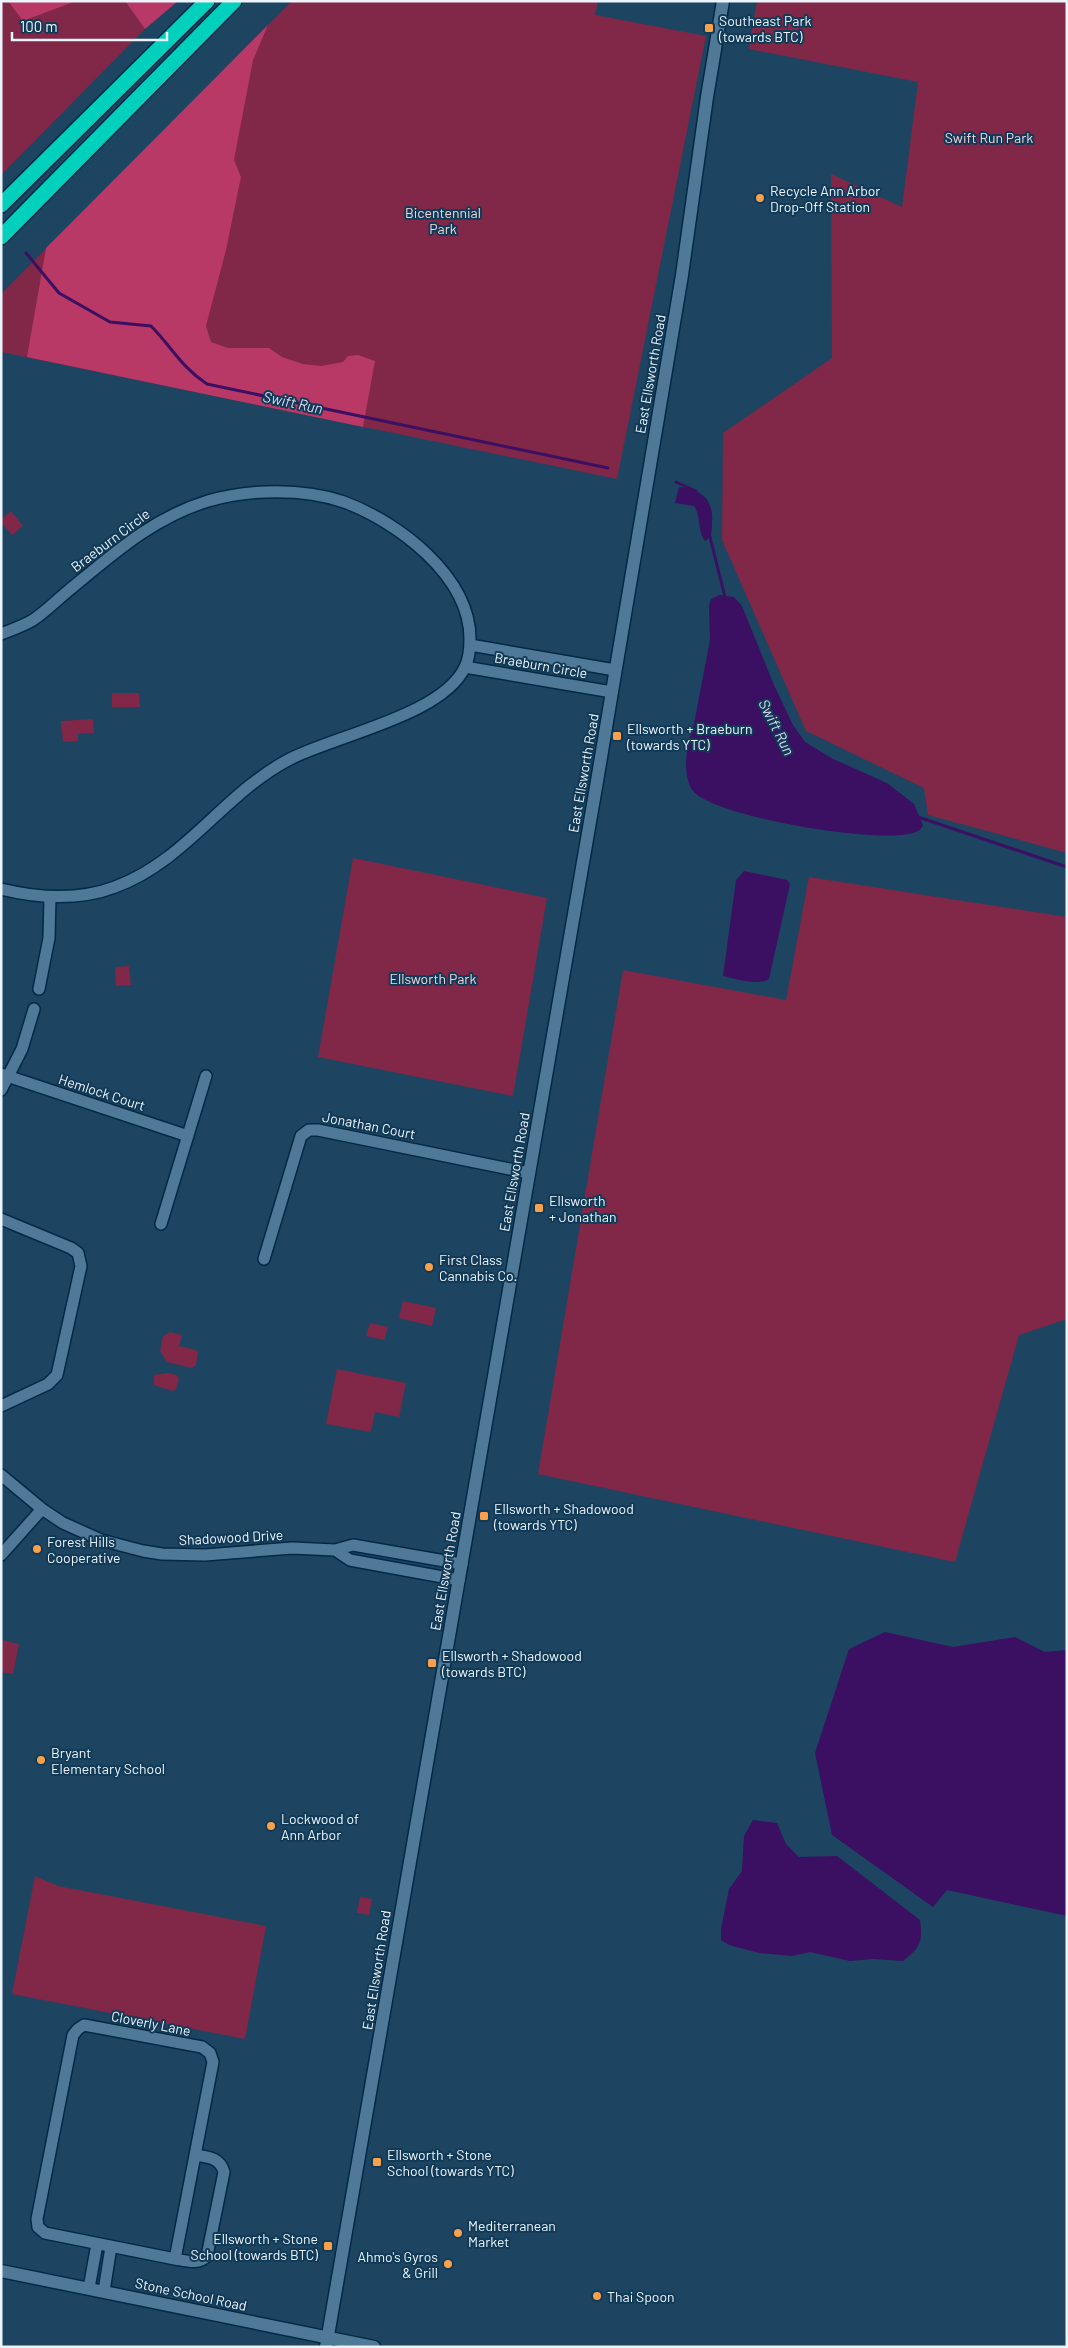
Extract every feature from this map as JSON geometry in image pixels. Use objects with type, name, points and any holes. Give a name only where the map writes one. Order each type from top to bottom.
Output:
[{"type":"highway","points":[[1,205],[207,1]]},
{"type":"highway","points":[[1,237],[234,1]]},
{"type":"main road","name":"East Ellsworth Road","points":[[327,2342],[616,670],[682,275],[707,97],[723,1]]},
{"type":"main road","name":"Stone School Road","points":[[1,2271],[104,2291],[327,2342],[374,2347]]},
{"type":"street","name":"Braeburn Circle","points":[[1,634],[33,620],[115,551],[166,517],[209,501],[228,497],[280,493],[311,494],[344,502],[381,521],[412,543],[428,556],[456,588],[466,608],[470,628],[470,645],[465,667],[455,682],[442,695],[426,704],[312,748],[290,759],[260,778],[222,809],[179,851],[150,871],[97,893],[50,897],[1,889]]},
{"type":"street","name":"Braeburn Circle","points":[[470,645],[616,670]]},
{"type":"street","name":"Braeburn Circle","points":[[465,667],[612,692]]},
{"type":"street","points":[[38,989],[49,938],[50,897]]},
{"type":"street","points":[[1,1090],[4,1076],[22,1049],[34,1009]]},
{"type":"street","name":"Hemlock Court","points":[[4,1076],[188,1136]]},
{"type":"street","points":[[161,1224],[206,1076]]},
{"type":"street","name":"Jonathan Court","points":[[264,1259],[302,1136],[309,1130],[529,1173]]},
{"type":"street","points":[[1,1219],[71,1248],[78,1253],[81,1266],[57,1376],[48,1384],[1,1406]]},
{"type":"street","name":"Shadowood Drive","points":[[1,1474],[42,1509],[63,1523],[102,1540],[162,1554],[205,1555],[292,1548],[335,1550],[353,1545],[462,1564]]},
{"type":"street","points":[[1,1555],[42,1509]]},
{"type":"street","name":"Shadowood Drive","points":[[335,1550],[350,1560],[459,1580]]},
{"type":"street","name":"Cloverly Lane","points":[[84,2026],[202,2048],[210,2053],[214,2062],[195,2155],[175,2259],[45,2233],[38,2227],[37,2219],[73,2035],[84,2026]]},
{"type":"street","points":[[175,2259],[193,2262],[202,2260],[207,2256],[224,2172],[222,2165],[217,2160],[195,2155]]},
{"type":"street","points":[[89,2288],[97,2244]]},
{"type":"street","points":[[104,2291],[112,2247]]},
{"type":"green space","points":[[1,1],[125,1],[145,29],[1,175]]},
{"type":"green space","name":"Bicentennial Park","points":[[292,1],[598,1],[595,15],[706,36],[617,479],[1,352],[1,294]]},
{"type":"green space","name":"Swift Run Park","points":[[757,1],[1067,1],[1067,853],[928,815],[924,788],[806,731],[722,540],[723,433],[832,358],[831,174],[902,207],[918,82],[749,49]]},
{"type":"green space","points":[[11,511],[23,526],[12,535],[1,522],[1,519]]},
{"type":"green space","points":[[112,693],[139,693],[140,707],[112,707]]},
{"type":"green space","points":[[93,719],[94,733],[78,734],[78,741],[63,742],[61,721]]},
{"type":"green space","name":"Ellsworth Park","points":[[353,858],[547,898],[513,1096],[318,1057]]},
{"type":"green space","points":[[809,877],[1067,917],[1067,1319],[1019,1335],[955,1562],[538,1474],[623,970],[786,1000]]},
{"type":"green space","points":[[129,966],[131,985],[116,986],[115,967]]},
{"type":"green space","points":[[403,1301],[436,1308],[432,1326],[399,1318]]},
{"type":"green space","points":[[370,1323],[388,1327],[384,1340],[366,1336]]},
{"type":"green space","points":[[170,1332],[182,1335],[179,1346],[196,1350],[198,1353],[196,1365],[192,1368],[167,1362],[160,1351],[163,1336]]},
{"type":"green space","points":[[337,1369],[406,1383],[399,1417],[375,1412],[371,1432],[326,1424]]},
{"type":"green space","points":[[168,1373],[176,1375],[179,1379],[176,1389],[172,1391],[154,1385],[154,1375]]},
{"type":"green space","points":[[2,1640],[19,1644],[13,1674],[1,1672]]},
{"type":"green space","points":[[35,1876],[58,1886],[266,1926],[245,2039],[12,1994]]},
{"type":"green space","points":[[360,1897],[372,1899],[369,1915],[357,1913]]},
{"type":"shaded area","points":[[8,1],[76,1],[23,21]]},
{"type":"shaded area","points":[[125,1],[178,1],[145,29]]},
{"type":"shaded area","points":[[268,25],[253,60],[234,160],[241,177],[226,250],[206,326],[211,342],[228,348],[269,348],[282,357],[303,364],[321,366],[343,362],[348,356],[358,355],[375,361],[363,427],[27,357],[46,248]]},
{"type":"water","points":[[679,487],[700,493],[709,502],[712,515],[712,529],[710,536],[705,541],[694,506],[675,503]]},
{"type":"water","points":[[720,595],[734,597],[742,606],[774,685],[793,725],[805,742],[833,759],[887,783],[914,804],[923,825],[918,831],[901,835],[874,835],[803,827],[733,810],[707,801],[693,791],[687,778],[686,769],[688,743],[693,729],[710,640],[709,606],[711,599]]},
{"type":"water","points":[[744,871],[787,880],[790,884],[769,979],[759,982],[723,976],[736,880]]},
{"type":"water","points":[[885,1632],[953,1647],[1015,1637],[1045,1652],[1067,1650],[1067,1916],[947,1890],[933,1907],[832,1835],[815,1753],[849,1649]]},
{"type":"water","points":[[753,1820],[777,1823],[786,1844],[799,1857],[837,1856],[920,1920],[921,1934],[917,1948],[903,1961],[873,1959],[850,1961],[810,1952],[792,1956],[759,1953],[729,1945],[721,1940],[721,1929],[729,1889],[742,1871],[744,1836]]},
{"type":"waterway","name":"Swift Run","points":[[26,253],[59,293],[110,322],[151,326],[190,371],[207,384],[608,468]]},
{"type":"waterway","name":"Swift Run","points":[[676,482],[696,491]]},
{"type":"waterway","name":"Swift Run","points":[[709,533],[725,597]]},
{"type":"waterway","name":"Swift Run","points":[[918,817],[1067,867]]},
{"type":"place","name":"Southeast Park (towards BTC)","points":[[709,28]]},
{"type":"place","name":"Recycle Ann Arbor Drop-Off Station","points":[[760,198]]},
{"type":"place","name":"Ellsworth + Braeburn (towards YTC)","points":[[617,736]]},
{"type":"place","name":"Ellsworth + Jonathan","points":[[539,1208]]},
{"type":"place","name":"First Class Cannabis Co.","points":[[429,1267]]},
{"type":"place","name":"Ellsworth + Shadowood (towards YTC)","points":[[484,1516]]},
{"type":"place","name":"Forest Hills Cooperative","points":[[37,1549]]},
{"type":"place","name":"Ellsworth + Shadowood (towards BTC)","points":[[432,1663]]},
{"type":"place","name":"Bryant Elementary School","points":[[41,1760]]},
{"type":"place","name":"Lockwood of Ann Arbor","points":[[271,1826]]},
{"type":"place","name":"Ellsworth + Stone School (towards YTC)","points":[[377,2162]]},
{"type":"place","name":"Mediterranean Market","points":[[458,2233]]},
{"type":"place","name":"Ellsworth + Stone School (towards BTC)","points":[[328,2246]]},
{"type":"place","name":"Ahmo's Gyros & Grill","points":[[448,2264]]},
{"type":"place","name":"Thai Spoon","points":[[597,2296]]}]
